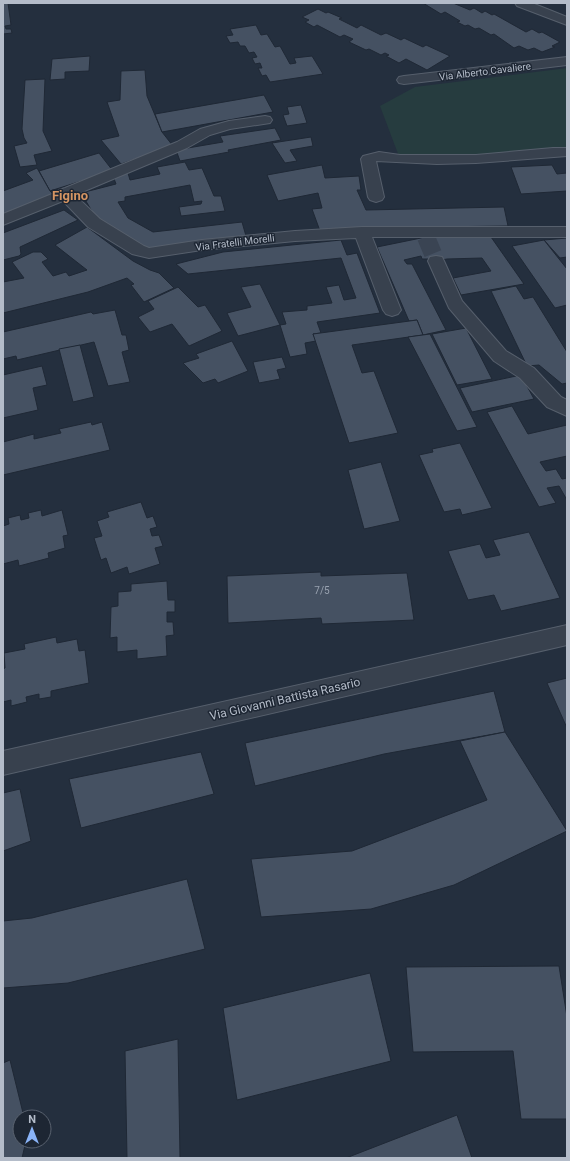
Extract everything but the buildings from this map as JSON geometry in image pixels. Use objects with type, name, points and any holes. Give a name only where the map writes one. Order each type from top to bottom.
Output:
[{"type":"street","points":[[521,3],[567,21]]},
{"type":"street","name":"Via Alberto Cavaliere","points":[[404,80],[567,61]]},
{"type":"street","points":[[3,220],[64,193],[182,145],[206,132],[229,125],[265,120]]},
{"type":"street","points":[[376,197],[368,159],[379,156],[400,159],[437,160],[567,152]]},
{"type":"street","name":"Via Fratelli Morelli","points":[[64,193],[94,224],[138,250],[149,253],[254,239],[362,232],[426,235],[567,232]]},
{"type":"street","points":[[362,232],[392,310]]},
{"type":"street","points":[[436,261],[455,304],[500,356],[527,373],[554,402],[567,409]]},
{"type":"street","name":"Via Giovanni Battista Rasario","points":[[3,763],[567,635]]},
{"type":"green space","points":[[567,68],[567,152],[400,159],[380,106],[415,87]]},
{"type":"tunnel","points":[[426,237],[436,261]]},
{"type":"district","name":"Figino","points":[[70,195]]}]
